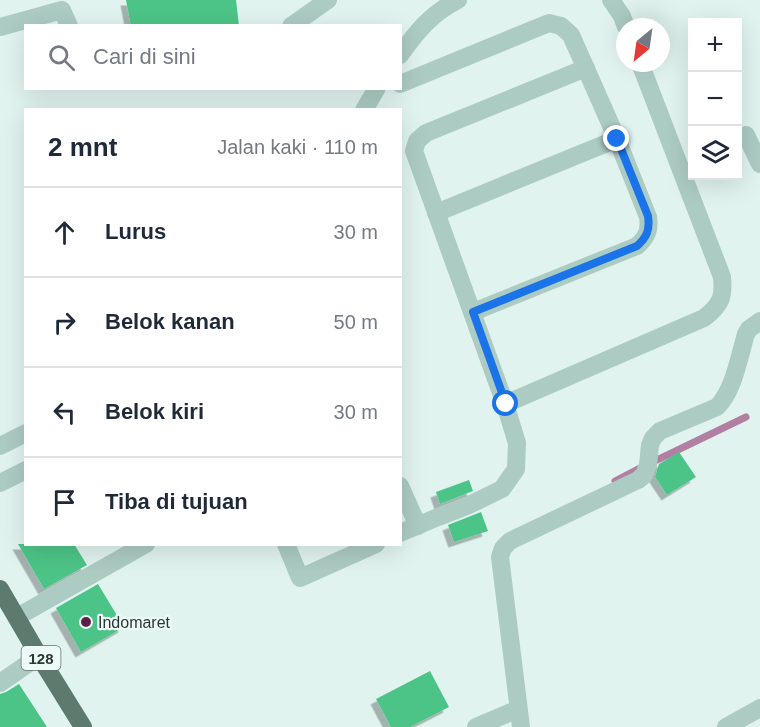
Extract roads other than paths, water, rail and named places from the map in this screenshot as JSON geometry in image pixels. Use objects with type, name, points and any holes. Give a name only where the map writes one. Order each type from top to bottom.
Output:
[{"type":"main road","name":"128","points":[[0,588],[83,727]]},
{"type":"street","points":[[294,24],[328,0]]},
{"type":"street","points":[[402,52],[422,26],[443,7],[458,0]]},
{"type":"street","points":[[611,0],[623,18]]},
{"type":"street","points":[[0,27],[65,12]]},
{"type":"street","points":[[402,83],[549,23],[561,26],[571,35],[648,216],[648,234],[637,246],[473,312]]},
{"type":"street","points":[[402,532],[502,489],[516,469],[517,443],[506,404],[414,151],[417,141],[426,133],[586,68]]},
{"type":"street","points":[[506,404],[704,318],[711,313],[723,297],[722,277],[643,72]]},
{"type":"street","points":[[746,135],[760,164]]},
{"type":"street","points":[[436,213],[617,139]]},
{"type":"street","points":[[476,727],[514,716],[500,557],[503,548],[510,541],[638,480],[644,475],[648,465],[650,445],[660,431],[717,407],[724,401],[746,334],[760,321]]},
{"type":"street","points":[[0,446],[24,434]]},
{"type":"street","points":[[0,483],[24,471]]},
{"type":"street","points":[[402,490],[418,526]]},
{"type":"street","points":[[17,617],[142,546]]},
{"type":"street","points":[[287,546],[300,578],[356,548]]},
{"type":"street","points":[[0,683],[39,656]]},
{"type":"street","points":[[726,727],[760,708]]},
{"type":"waterway","points":[[657,460],[746,417]]},
{"type":"waterway","points":[[615,481],[638,469]]},
{"type":"place","name":"Indomaret","points":[[86,622]]}]
